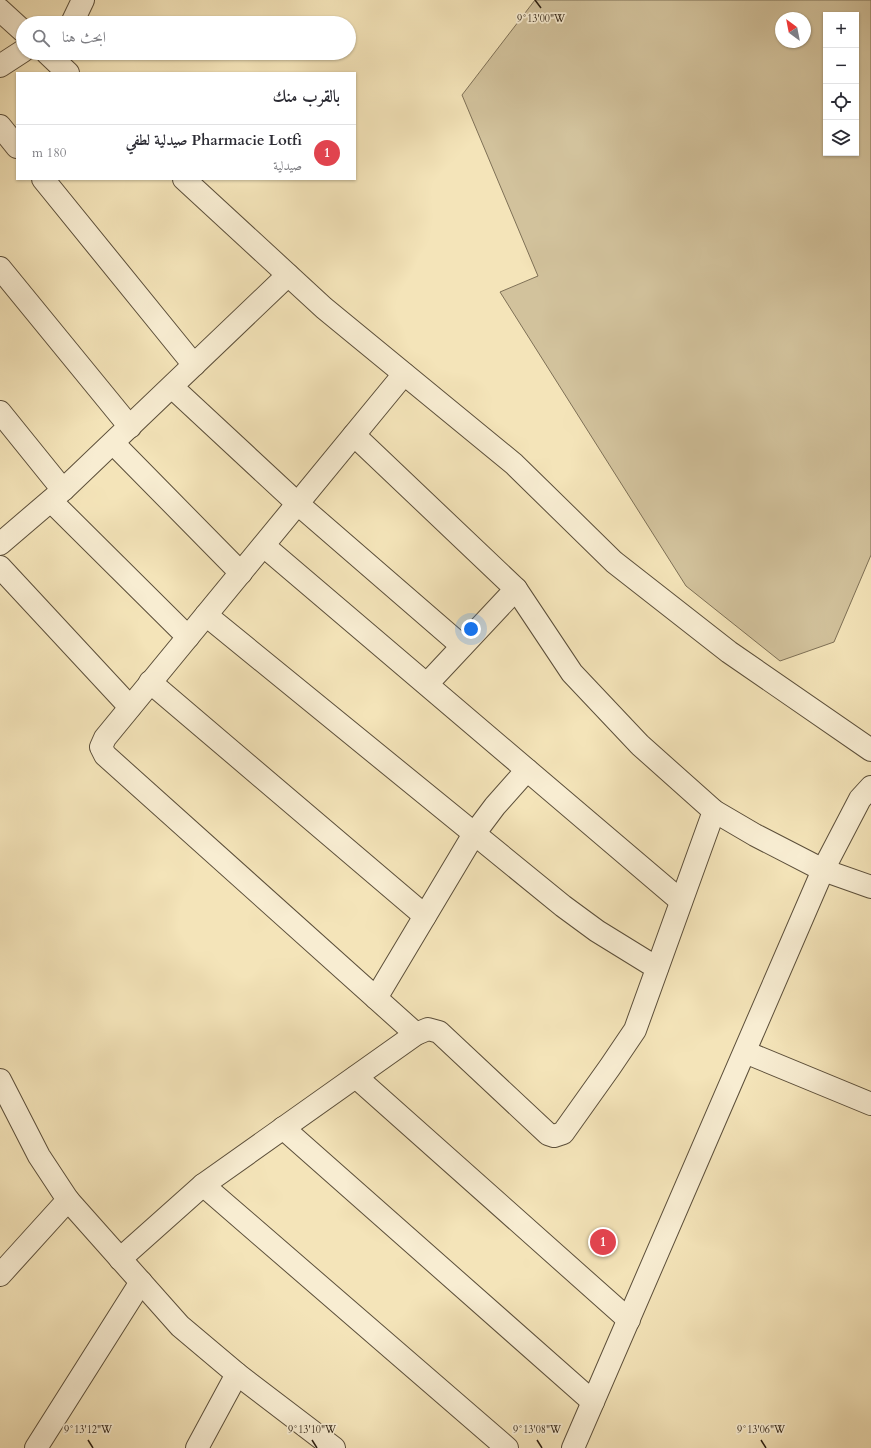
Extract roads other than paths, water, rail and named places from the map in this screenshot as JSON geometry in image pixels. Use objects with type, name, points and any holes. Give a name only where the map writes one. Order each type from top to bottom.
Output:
[{"type":"street","points":[[75,16],[83,0]]},
{"type":"street","points":[[0,10],[16,25]]},
{"type":"street","points":[[0,66],[16,56]]},
{"type":"street","points":[[0,126],[16,146]]},
{"type":"street","points":[[44,180],[194,365]]},
{"type":"street","points":[[185,180],[324,308],[514,464],[614,562],[729,652],[871,750]]},
{"type":"street","points":[[0,268],[130,427]]},
{"type":"street","points":[[0,544],[57,496],[288,275]]},
{"type":"street","points":[[404,374],[242,573],[150,682],[105,738],[101,747],[105,755],[416,1034]]},
{"type":"street","points":[[172,387],[298,504],[462,646]]},
{"type":"street","points":[[0,412],[57,496],[188,637]]},
{"type":"street","points":[[354,435],[516,588],[572,673],[640,745],[714,811],[755,835],[823,870],[871,887]]},
{"type":"street","points":[[113,443],[242,573]]},
{"type":"street","points":[[264,546],[681,901]]},
{"type":"street","points":[[0,567],[130,707]]},
{"type":"street","points":[[427,684],[516,588]]},
{"type":"street","points":[[206,615],[574,914],[597,931],[657,968]]},
{"type":"street","points":[[150,682],[425,916]]},
{"type":"street","points":[[376,998],[474,834],[495,806],[527,770]]},
{"type":"street","points":[[573,1448],[823,870],[860,800],[871,787]]},
{"type":"street","points":[[120,1259],[203,1185],[416,1034],[428,1029],[439,1032],[548,1134],[554,1136],[563,1133],[635,1030],[714,811]]},
{"type":"street","points":[[745,1052],[871,1104]]},
{"type":"street","points":[[356,1077],[628,1320]]},
{"type":"street","points":[[0,1080],[39,1156],[68,1200],[180,1326],[237,1374],[334,1448]]},
{"type":"street","points":[[283,1128],[593,1402]]},
{"type":"street","points":[[203,1185],[506,1448]]},
{"type":"street","points":[[0,1275],[68,1200]]},
{"type":"street","points":[[36,1448],[141,1282]]},
{"type":"street","points":[[197,1448],[237,1374]]},
{"type":"place","name":"Pharmacie Lotfi صيدلية لطفي","points":[[603,1242]]}]
